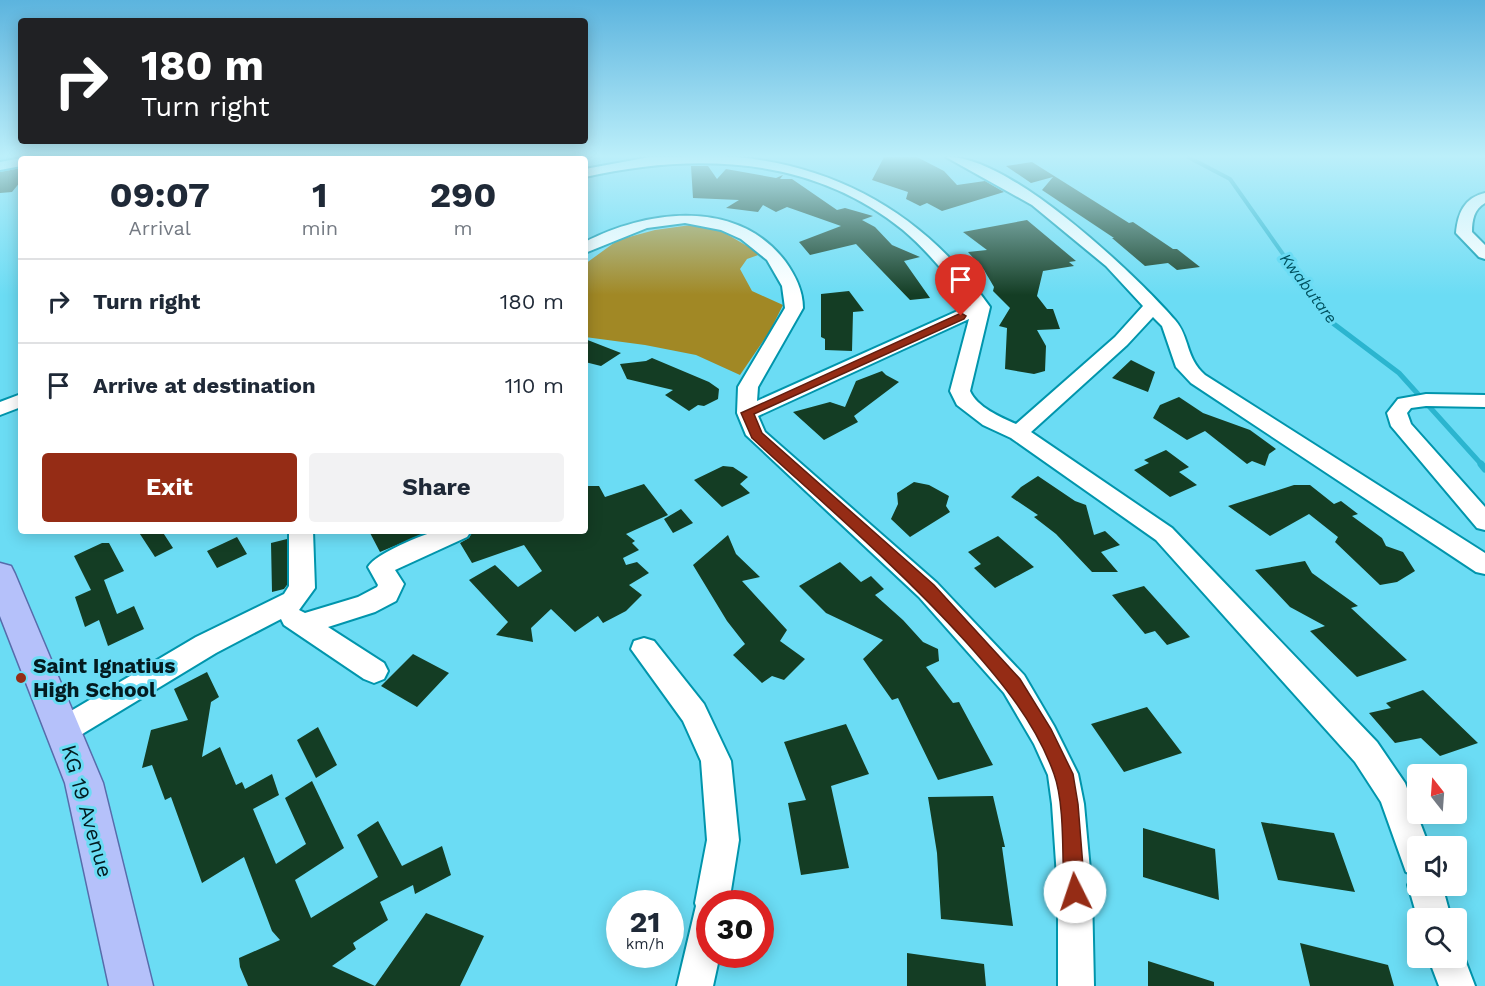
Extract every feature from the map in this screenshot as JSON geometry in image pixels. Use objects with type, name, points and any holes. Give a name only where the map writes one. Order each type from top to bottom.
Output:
[{"type":"main road","name":"KG 19 Avenue","points":[[0,574],[84,783],[131,986]]},
{"type":"street","points":[[872,203],[897,218],[938,255],[981,307]]},
{"type":"street","points":[[1038,203],[1112,263],[1170,325],[1185,367],[1198,379],[1485,565]]},
{"type":"street","points":[[1474,203],[1464,220],[1464,234],[1485,254]]},
{"type":"street","points":[[588,246],[606,236],[634,227],[663,221],[698,219],[732,228],[772,255],[791,285],[795,308],[748,387],[747,413],[756,435],[928,590],[1014,684],[1044,735],[1064,774],[1068,804],[1075,892],[1077,986]]},
{"type":"street","points":[[747,413],[981,307]]},
{"type":"street","points":[[981,307],[960,391],[964,401],[990,420],[1018,433],[1136,512],[1164,534],[1366,752],[1394,794],[1409,836]]},
{"type":"street","points":[[1018,433],[1121,340],[1152,307]]},
{"type":"street","points":[[0,409],[18,401]]},
{"type":"street","points":[[1485,401],[1405,402],[1397,413],[1401,426],[1485,522]]},
{"type":"street","points":[[63,730],[206,645],[293,601],[302,588],[301,534]]},
{"type":"street","points":[[303,624],[366,605],[387,594],[391,584],[380,567],[393,558],[439,542],[454,534]]},
{"type":"street","points":[[279,609],[374,671]]},
{"type":"street","points":[[644,649],[694,714],[716,760],[723,840],[714,890]]},
{"type":"street","points":[[695,986],[699,968]]},
{"type":"street","points":[[1450,968],[1457,986]]},
{"type":"shaded area","points":[[698,224],[723,232],[761,254],[747,259],[740,269],[752,291],[783,305],[770,331],[740,375],[696,355],[588,337],[588,262],[618,240],[655,230]]},
{"type":"building","points":[[734,203],[827,203],[837,210],[845,208],[873,216],[862,220],[875,227],[892,245],[920,257],[904,261],[930,298],[910,300],[856,244],[810,255],[799,242],[841,226],[787,207],[776,212],[763,205],[758,212],[726,208]]},
{"type":"building","points":[[927,203],[968,203],[942,211]]},
{"type":"building","points":[[1062,203],[1097,203],[1129,223],[1133,222],[1173,249],[1177,249],[1200,267],[1177,270],[1168,263],[1145,266],[1112,238],[1114,238]]},
{"type":"building","points":[[1027,220],[1076,261],[1069,262],[1074,266],[1043,271],[1037,296],[1047,309],[1053,309],[1060,329],[1037,330],[1046,346],[1045,371],[1034,374],[1005,369],[1007,328],[999,326],[1010,308],[993,291],[994,287],[984,270],[968,252],[987,250],[963,232]]},
{"type":"building","points":[[849,291],[864,311],[853,312],[852,351],[825,350],[825,339],[821,337],[821,294]]},
{"type":"building","points":[[588,340],[621,353],[601,366],[588,363]]},
{"type":"building","points":[[652,358],[709,382],[719,389],[718,399],[704,406],[698,405],[689,411],[665,395],[673,390],[627,379],[620,364],[646,361]]},
{"type":"building","points":[[1131,360],[1155,372],[1148,392],[1112,378]]},
{"type":"building","points":[[882,371],[899,382],[854,416],[858,422],[824,440],[793,412],[830,402],[845,407],[856,381]]},
{"type":"building","points":[[1179,397],[1203,413],[1250,430],[1276,449],[1269,454],[1265,466],[1252,461],[1247,464],[1205,431],[1187,440],[1153,418],[1160,405]]},
{"type":"building","points":[[1166,450],[1189,467],[1179,472],[1197,485],[1170,497],[1134,470],[1149,463],[1144,460]]},
{"type":"building","points":[[723,466],[733,467],[748,477],[740,484],[750,493],[722,507],[694,480]]},
{"type":"building","points":[[1038,476],[1075,501],[1086,505],[1094,535],[1105,531],[1120,545],[1101,552],[1118,572],[1092,572],[1056,534],[1034,517],[1038,515],[1011,497]]},
{"type":"building","points":[[914,482],[929,485],[949,496],[946,506],[950,512],[910,537],[891,519],[898,504],[897,493]]},
{"type":"building","points":[[644,484],[668,515],[626,534],[635,541],[632,543],[639,550],[623,558],[626,565],[637,562],[649,573],[629,585],[642,595],[626,611],[603,623],[598,616],[575,632],[551,609],[531,628],[533,642],[496,635],[508,622],[469,580],[495,565],[518,587],[542,571],[524,545],[472,563],[460,543],[471,534],[588,534],[588,486],[599,486],[605,497]]},
{"type":"building","points":[[1294,485],[1310,485],[1334,504],[1341,501],[1358,514],[1352,516],[1382,538],[1386,546],[1403,552],[1415,571],[1397,582],[1380,585],[1335,542],[1338,537],[1309,514],[1270,536],[1228,506]]},
{"type":"building","points":[[681,509],[693,523],[673,533],[664,519]]},
{"type":"building","points":[[140,534],[164,534],[173,548],[155,557]]},
{"type":"building","points":[[371,534],[423,534],[380,552]]},
{"type":"building","points":[[728,535],[736,554],[760,577],[742,581],[787,630],[780,641],[805,659],[784,680],[772,676],[762,683],[733,655],[745,644],[727,621],[693,565]]},
{"type":"building","points":[[998,536],[1034,567],[995,588],[974,568],[981,564],[968,552]]},
{"type":"building","points":[[237,537],[247,554],[217,568],[207,551]]},
{"type":"building","points":[[287,539],[287,585],[284,589],[272,592],[271,543]]},
{"type":"building","points":[[102,543],[109,543],[124,571],[104,580],[117,614],[134,606],[144,629],[108,646],[99,620],[85,627],[75,597],[91,590],[74,556]]},
{"type":"building","points":[[1305,561],[1312,573],[1358,606],[1351,608],[1407,660],[1357,677],[1310,631],[1325,626],[1290,607],[1255,570]]},
{"type":"building","points":[[840,562],[861,582],[871,576],[884,589],[875,595],[923,642],[938,649],[939,661],[926,667],[953,703],[959,702],[993,765],[938,780],[898,698],[892,700],[863,659],[883,640],[826,613],[799,586]]},
{"type":"building","points":[[1144,586],[1190,637],[1167,645],[1155,631],[1145,634],[1112,595]]},
{"type":"building","points":[[413,654],[449,673],[417,707],[381,686]]},
{"type":"building","points":[[207,672],[219,697],[211,702],[202,757],[220,747],[236,785],[242,782],[245,789],[272,774],[279,795],[253,809],[276,864],[306,844],[285,798],[312,781],[344,848],[295,880],[311,918],[378,877],[357,835],[378,821],[402,866],[442,846],[451,875],[415,894],[413,885],[380,902],[388,920],[353,943],[356,949],[332,966],[375,986],[248,986],[240,967],[239,958],[280,940],[272,931],[244,857],[202,883],[171,797],[165,800],[152,765],[142,768],[151,730],[188,720],[174,689]]},
{"type":"building","points":[[1423,690],[1478,743],[1440,756],[1421,738],[1395,743],[1369,713],[1391,708],[1386,703]]},
{"type":"building","points":[[1147,707],[1182,753],[1124,772],[1091,724]]},
{"type":"building","points":[[846,724],[869,774],[831,786],[849,868],[801,875],[788,803],[806,800],[784,742]]},
{"type":"building","points":[[318,727],[337,765],[316,778],[297,740]]},
{"type":"building","points":[[993,796],[1005,847],[1002,847],[1013,926],[941,919],[937,853],[928,797]]},
{"type":"building","points":[[1261,822],[1334,833],[1355,892],[1278,880]]},
{"type":"building","points":[[1143,828],[1215,849],[1219,900],[1143,877]]},
{"type":"building","points":[[426,913],[484,936],[460,986],[375,986]]},
{"type":"building","points":[[1300,943],[1388,965],[1394,986],[1310,986]]},
{"type":"building","points":[[907,953],[984,964],[986,986],[907,986]]},
{"type":"building","points":[[1148,961],[1214,982],[1214,986],[1148,986]]},
{"type":"waterway","name":"Kwabutare","points":[[1247,203],[1309,291]]},
{"type":"waterway","name":"Kwabutare","points":[[1308,290],[1330,321],[1399,373],[1482,465]]},
{"type":"waterway","name":"Kwabutare","points":[[1481,464],[1485,469]]},
{"type":"place","name":"Saint Ignatius High School","points":[[21,678]]},
{"type":"route","points":[[961,316],[747,413],[756,435],[928,590],[1014,684],[1064,774],[1075,892]]}]
